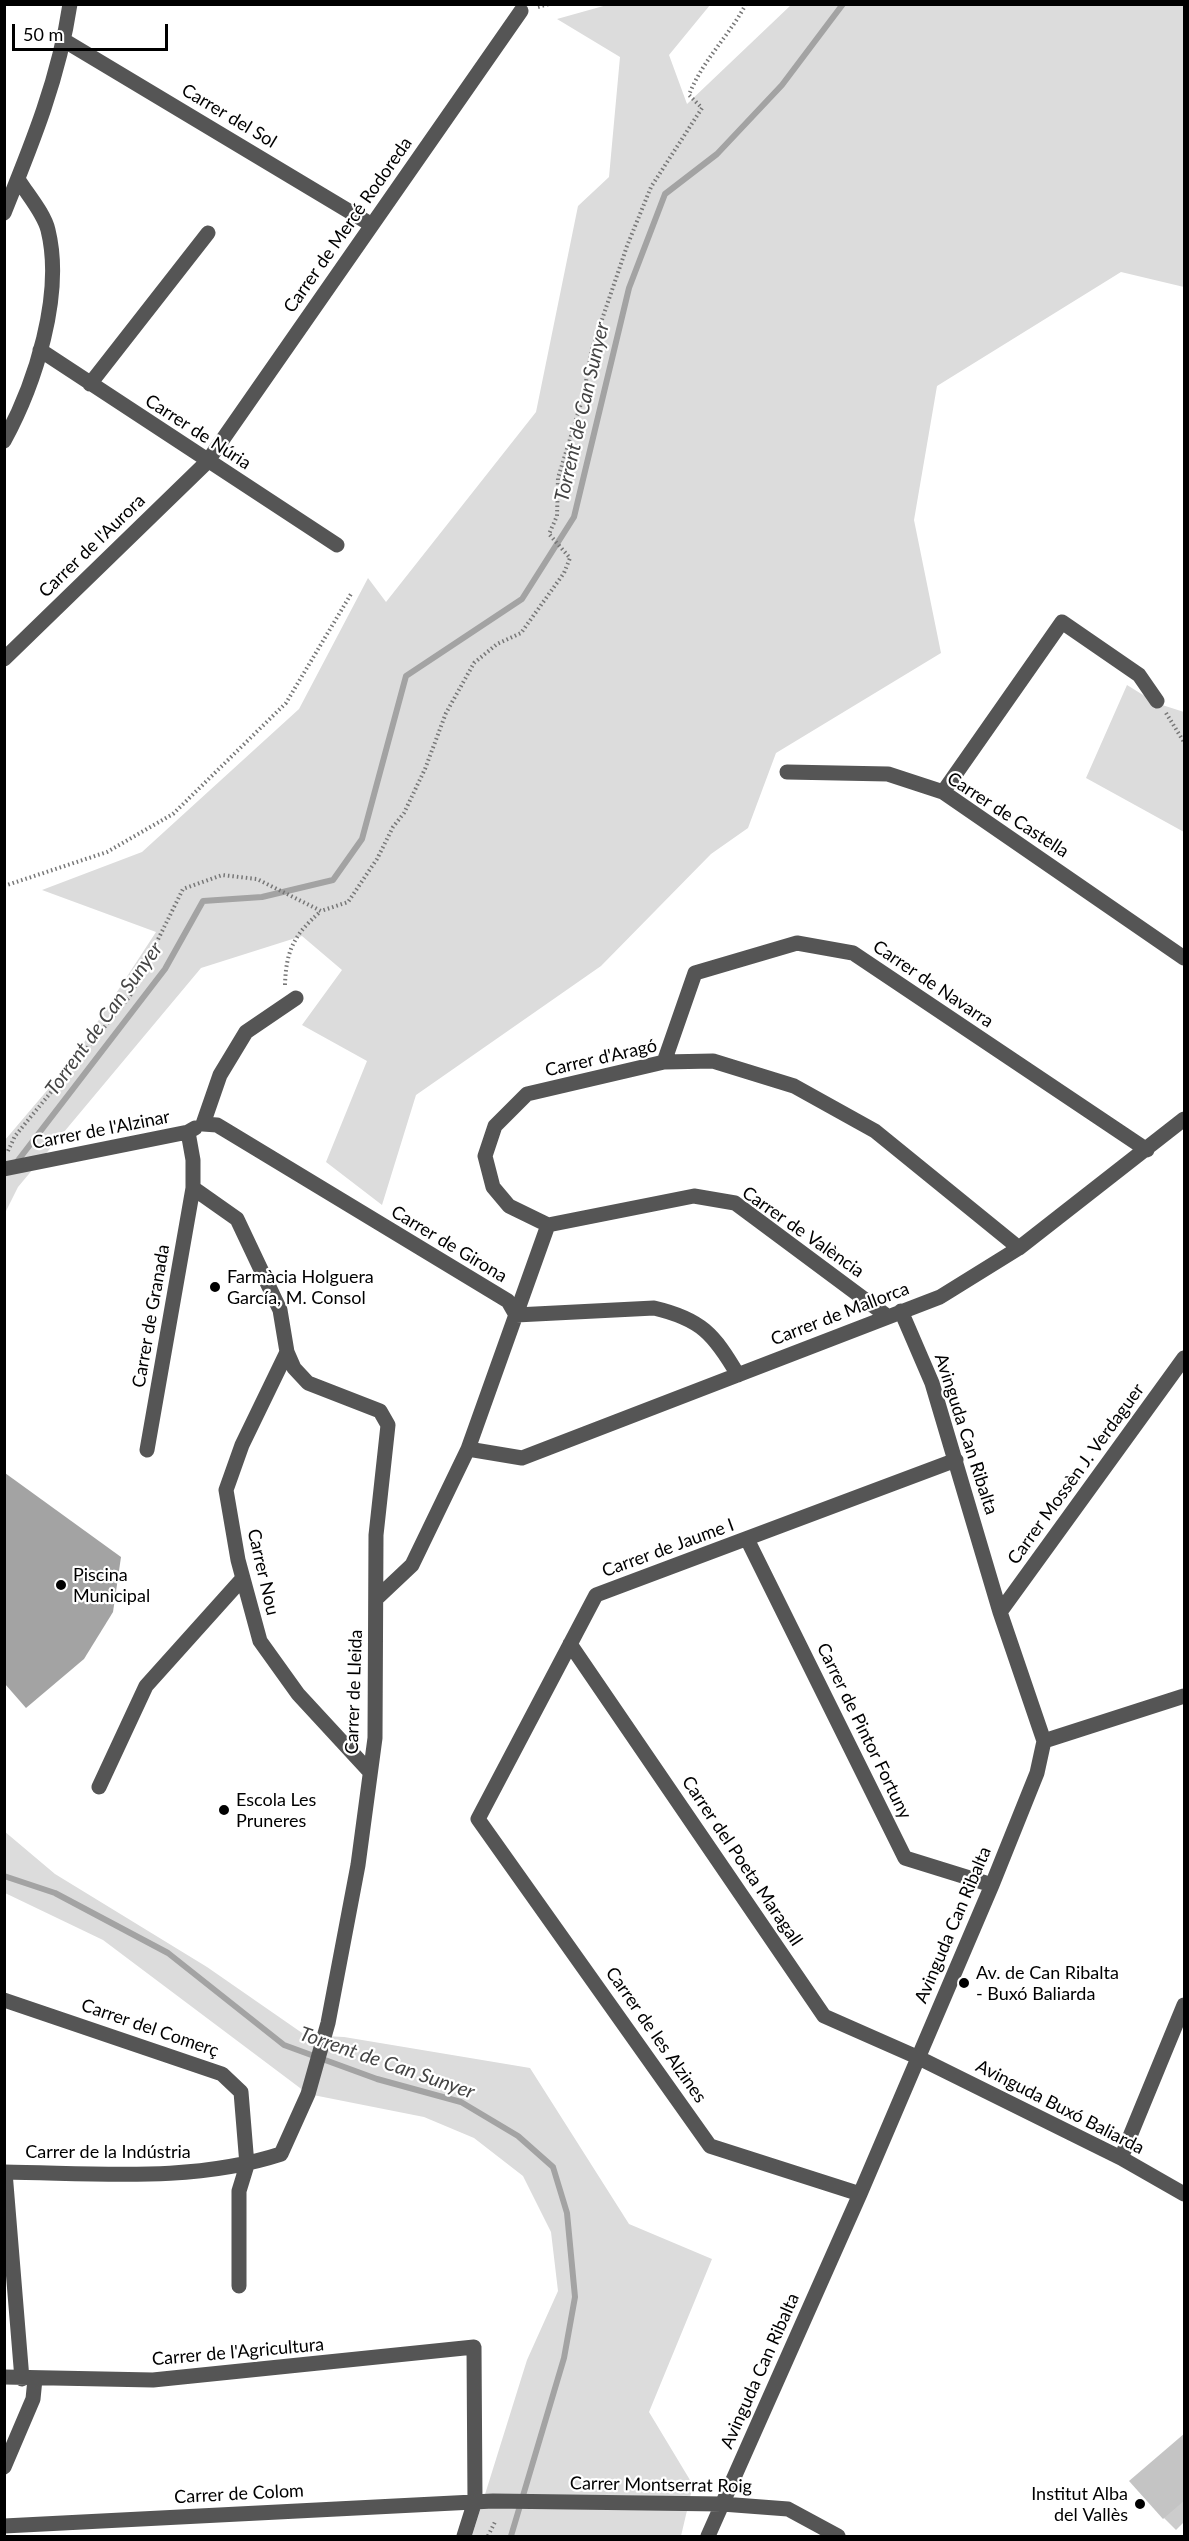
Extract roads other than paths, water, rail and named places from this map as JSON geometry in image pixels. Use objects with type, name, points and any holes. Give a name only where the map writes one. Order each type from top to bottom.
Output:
[{"type":"street","points":[[4,213],[53,88],[65,41],[70,4]]},
{"type":"street","name":"Carrer de Mercé Rodoreda","points":[[207,462],[521,11]]},
{"type":"street","name":"Carrer del Sol","points":[[65,41],[372,225]]},
{"type":"street","points":[[4,441],[31,383],[48,317],[52,271],[48,228],[18,179]]},
{"type":"street","points":[[90,384],[208,233]]},
{"type":"street","name":"Carrer de Núria","points":[[40,350],[207,462],[337,545]]},
{"type":"street","name":"Carrer de l'Aurora","points":[[4,659],[207,462]]},
{"type":"street","points":[[943,792],[1062,622],[1139,675],[1157,701]]},
{"type":"street","name":"Carrer de Castella","points":[[787,772],[888,774],[943,792],[1185,958]]},
{"type":"street","name":"Carrer de Navarra","points":[[664,1062],[695,973],[796,943],[853,953],[1147,1150]]},
{"type":"street","points":[[203,1124],[220,1075],[246,1032],[290,1002]]},
{"type":"street","name":"Carrer d'Aragó","points":[[548,1225],[509,1206],[493,1187],[485,1156],[495,1126],[527,1094],[664,1062],[713,1061],[794,1086],[875,1131],[1019,1248]]},
{"type":"street","name":"Carrer de Mallorca","points":[[468,1449],[522,1458],[940,1296],[1019,1248],[1185,1119]]},
{"type":"street","name":"Carrer de l'Alzinar","points":[[5,1163],[46,1160],[188,1132],[203,1124]]},
{"type":"street","name":"Carrer de Girona","points":[[203,1124],[217,1125],[508,1301],[516,1315]]},
{"type":"street","name":"Carrer de Granada","points":[[147,1450],[193,1188],[193,1160],[188,1132]]},
{"type":"street","points":[[193,1188],[237,1219],[279,1310],[286,1352],[294,1368],[308,1383],[380,1411],[388,1425],[376,1535],[377,1598]]},
{"type":"street","name":"Carrer de València","points":[[548,1225],[694,1196],[735,1203],[894,1314]]},
{"type":"street","points":[[377,1598],[412,1565],[468,1449],[548,1225]]},
{"type":"street","points":[[516,1315],[654,1308],[675,1313],[695,1322],[721,1347],[738,1375]]},
{"type":"street","name":"Avinguda Can Ribalta","points":[[708,2536],[860,2194],[992,1885],[1037,1773],[1044,1741],[1000,1612],[932,1383],[894,1314]]},
{"type":"street","name":"Carrer Nou","points":[[286,1352],[242,1445],[226,1490],[243,1578],[260,1641],[298,1694],[370,1772]]},
{"type":"street","name":"Carrer Mossèn J. Verdaguer","points":[[1000,1612],[1185,1358]]},
{"type":"street","name":"Carrer de Jaume I","points":[[478,1819],[596,1595],[956,1460]]},
{"type":"street","name":"Carrer de Pintor Fortuny","points":[[747,1539],[905,1858],[992,1885]]},
{"type":"street","points":[[99,1787],[146,1686],[243,1578]]},
{"type":"street","name":"Carrer de Lleida","points":[[247,2165],[281,2154],[308,2094],[328,2023],[358,1865],[375,1738],[377,1598]]},
{"type":"street","name":"Carrer del Poeta Maragall","points":[[570,1644],[824,2016],[917,2057]]},
{"type":"street","points":[[1044,1741],[1185,1696]]},
{"type":"street","name":"Carrer de les Alzines","points":[[478,1819],[710,2146],[860,2194]]},
{"type":"street","name":"Carrer del Comerç","points":[[4,2000],[222,2074],[241,2092],[247,2165]]},
{"type":"street","points":[[1121,2158],[1185,2005]]},
{"type":"street","name":"Avinguda Buxó Baliarda","points":[[917,2057],[1121,2158],[1185,2194]]},
{"type":"street","points":[[238,2286],[239,2191],[247,2165]]},
{"type":"street","name":"Carrer de la Indústria","points":[[5,2172],[179,2174],[247,2165]]},
{"type":"street","points":[[4,2467],[33,2399],[28,2379],[5,2172]]},
{"type":"street","name":"Carrer de l'Agricultura","points":[[4,2377],[153,2380],[474,2347],[475,2501]]},
{"type":"street","points":[[464,2536],[475,2501]]},
{"type":"street","name":"Carrer Montserrat Roig","points":[[475,2501],[722,2504],[788,2509],[838,2536]]},
{"type":"street","name":"Carrer de Colom","points":[[4,2526],[475,2501]]},
{"type":"waterway","name":"Torrent de Can Sunyer","points":[[16,1163],[165,969],[203,901],[262,897],[333,880],[362,839],[406,676],[522,599],[574,517],[629,288],[665,194],[717,154],[782,85],[843,4]]},
{"type":"waterway","name":"Torrent de Can Sunyer","points":[[4,1876],[55,1893],[168,1953],[284,2045],[377,2079],[461,2102],[518,2136],[553,2167],[567,2213],[575,2297],[564,2358],[511,2536]]},
{"type":"place","name":"Farmàcia Holguera García, M. Consol","points":[[215,1287]]},
{"type":"place","name":"Piscina Municipal","points":[[61,1585]]},
{"type":"place","name":"Escola Les Pruneres","points":[[224,1810]]},
{"type":"place","name":"Av. de Can Ribalta - Buxó Baliarda","points":[[964,1983]]},
{"type":"place","name":"Institut Alba del Vallès","points":[[1140,2504]]}]
